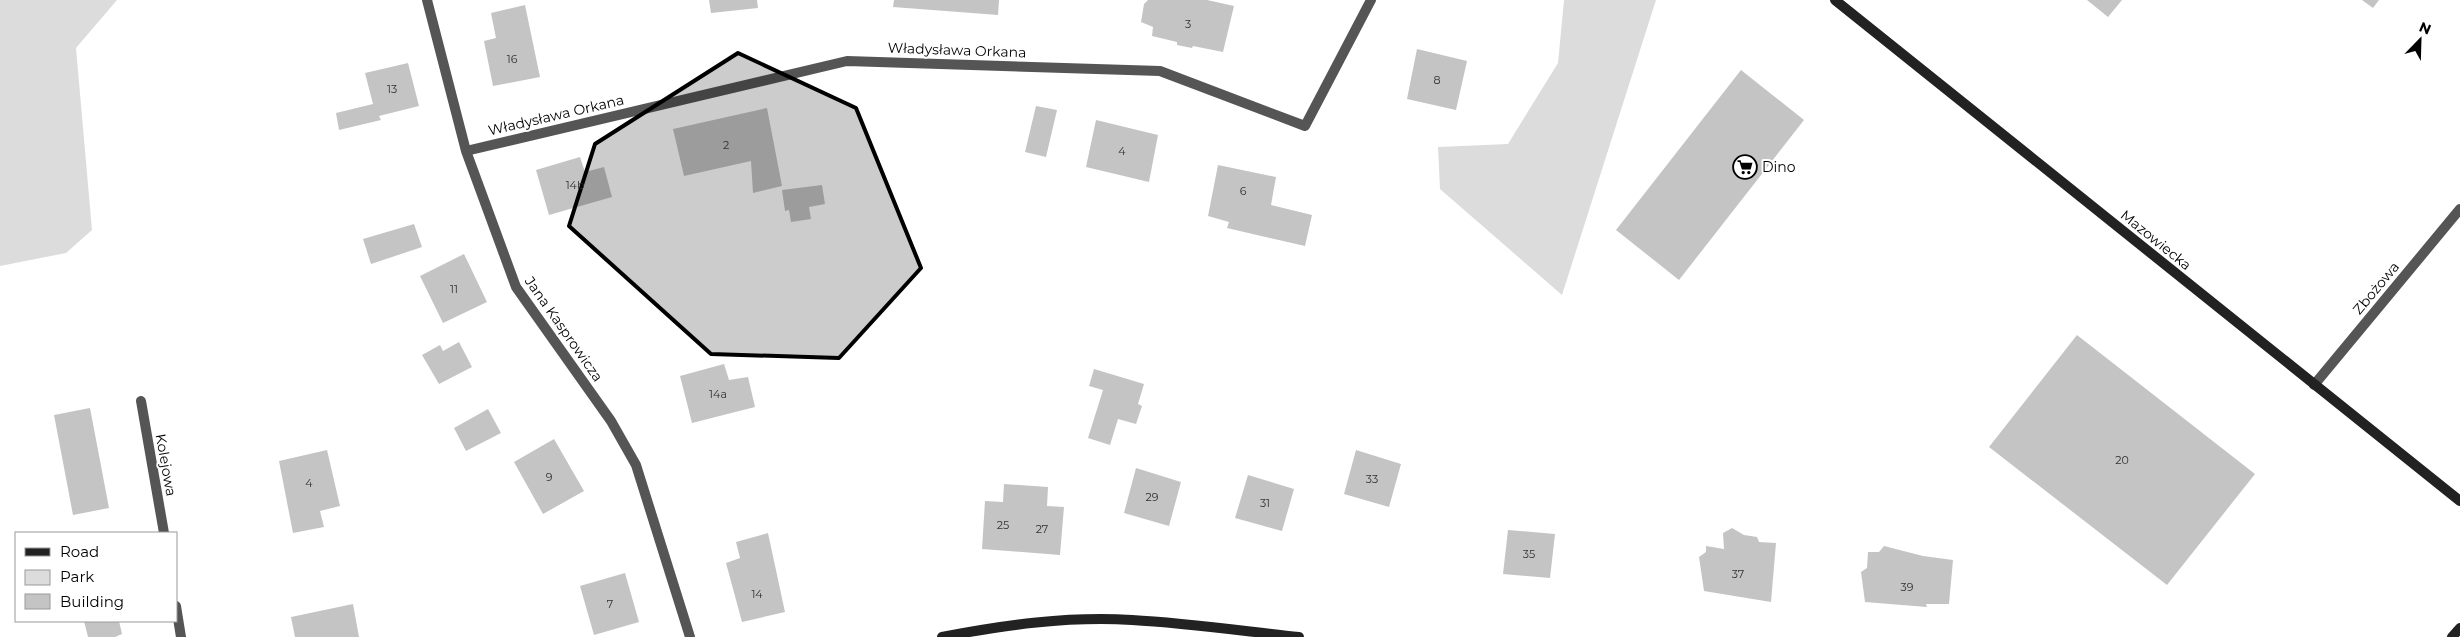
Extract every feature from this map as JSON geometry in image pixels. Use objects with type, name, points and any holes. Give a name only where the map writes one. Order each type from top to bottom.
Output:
[{"type":"main road","name":"Mazowiecka","points":[[1835,0],[2460,501]]},
{"type":"main road","points":[[942,637],[997,626],[1057,621],[1130,620],[1298,637]]},
{"type":"main road","points":[[2452,637],[2460,628]]},
{"type":"street","name":"Jana Kasprowicza","points":[[426,0],[466,151],[516,287],[611,421],[636,464],[690,637]]},
{"type":"street","name":"Władysława Orkana","points":[[466,151],[847,60],[1160,71],[1305,126],[1371,0]]},
{"type":"street","name":"Zbożowa","points":[[2314,385],[2460,209]]},
{"type":"street","name":"Kolejowa","points":[[141,401],[164,532]]},
{"type":"street","points":[[178,616],[182,637]]},
{"type":"highlighted area","points":[[738,53],[856,108],[921,268],[839,358],[711,354],[569,226],[595,144]]},
{"type":"green space","points":[[0,0],[117,0],[76,48],[92,230],[66,253],[0,266]]},
{"type":"green space","points":[[1564,0],[1656,0],[1562,295],[1440,189],[1438,147],[1508,144],[1558,63]]},
{"type":"building","points":[[709,0],[757,0],[758,8],[711,13]]},
{"type":"building","points":[[894,0],[999,0],[998,15],[893,7]]},
{"type":"building","points":[[1148,0],[1207,0],[1234,6],[1223,52],[1177,45],[1177,42],[1152,36],[1153,27],[1141,22],[1144,4]]},
{"type":"building","points":[[2087,0],[2122,0],[2108,17]]},
{"type":"building","points":[[2362,0],[2379,0],[2373,8]]},
{"type":"building","points":[[525,5],[540,77],[493,86],[484,41],[496,38],[491,13]]},
{"type":"building","points":[[1417,49],[1467,61],[1456,110],[1407,99]]},
{"type":"building","points":[[408,63],[419,106],[379,116],[381,120],[339,130],[336,113],[373,104],[365,73]]},
{"type":"building","points":[[1741,70],[1804,120],[1679,280],[1616,230]]},
{"type":"building","points":[[1036,106],[1057,110],[1046,157],[1025,152]]},
{"type":"building","points":[[767,108],[782,186],[753,193],[751,161],[684,176],[673,129]]},
{"type":"building","points":[[1096,120],[1158,135],[1149,182],[1086,167]]},
{"type":"building","points":[[580,157],[585,172],[604,167],[612,197],[549,215],[536,170]]},
{"type":"building","points":[[1218,165],[1276,177],[1271,205],[1312,215],[1305,246],[1227,228],[1229,222],[1208,216]]},
{"type":"building","points":[[822,185],[825,204],[809,207],[811,219],[791,222],[789,210],[785,211],[782,190]]},
{"type":"building","points":[[414,224],[422,247],[371,264],[363,239]]},
{"type":"building","points":[[464,254],[487,302],[443,323],[420,276]]},
{"type":"building","points":[[2077,335],[2255,474],[2167,585],[1989,447]]},
{"type":"building","points":[[459,342],[472,367],[439,384],[422,355],[440,345],[443,351]]},
{"type":"building","points":[[724,364],[729,380],[748,377],[755,407],[692,423],[680,376]]},
{"type":"building","points":[[1094,369],[1144,384],[1138,404],[1142,406],[1136,424],[1118,419],[1110,445],[1088,438],[1103,390],[1089,386]]},
{"type":"building","points":[[90,408],[109,508],[73,515],[54,415]]},
{"type":"building","points":[[488,409],[501,433],[466,451],[454,428]]},
{"type":"building","points":[[554,439],[584,491],[543,514],[514,462]]},
{"type":"building","points":[[327,450],[340,506],[320,511],[324,527],[293,533],[279,461]]},
{"type":"building","points":[[1356,450],[1401,464],[1389,507],[1344,494]]},
{"type":"building","points":[[1136,468],[1181,482],[1169,526],[1124,513]]},
{"type":"building","points":[[1248,475],[1294,489],[1282,531],[1235,518]]},
{"type":"building","points":[[1004,484],[1048,487],[1047,506],[1064,507],[1060,555],[982,549],[985,501],[1003,502]]},
{"type":"building","points":[[1732,528],[1744,535],[1757,537],[1759,542],[1776,543],[1771,602],[1704,591],[1699,557],[1706,552],[1706,546],[1724,549],[1723,533]]},
{"type":"building","points":[[1508,530],[1555,534],[1550,578],[1503,574]]},
{"type":"building","points":[[768,533],[785,612],[742,622],[726,563],[740,558],[736,542]]},
{"type":"building","points":[[1884,546],[1923,556],[1953,560],[1949,604],[1926,604],[1927,607],[1865,602],[1861,572],[1867,568],[1868,552],[1879,552]]},
{"type":"building","points":[[625,573],[639,622],[594,635],[580,586]]},
{"type":"building","points":[[353,604],[359,637],[295,637],[291,617]]},
{"type":"building","points":[[84,622],[119,622],[122,634],[115,637],[88,637]]},
{"type":"place","name":"Dino","points":[[1745,167]]}]
